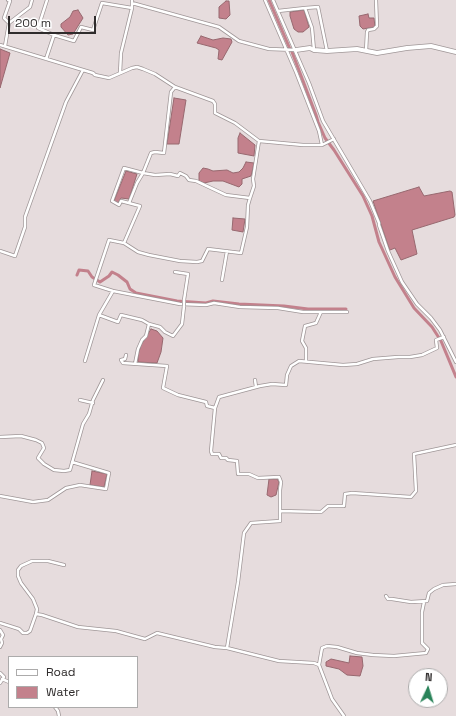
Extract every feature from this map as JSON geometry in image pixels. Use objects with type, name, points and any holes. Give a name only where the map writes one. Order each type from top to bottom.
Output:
[{"type":"street","points":[[8,0],[10,1],[4,18],[9,23]]},
{"type":"street","points":[[5,46],[9,23],[30,7],[32,0]]},
{"type":"street","points":[[47,0],[38,28],[74,41],[81,27],[93,30],[102,3],[132,8]]},
{"type":"street","points":[[265,0],[287,50],[319,131],[322,145]]},
{"type":"street","points":[[273,0],[296,50],[323,121],[370,201],[388,251],[402,282],[417,304],[431,318],[456,362]]},
{"type":"street","points":[[366,50],[367,32],[368,30],[374,29],[377,26],[376,0]]},
{"type":"street","points":[[120,74],[122,53],[132,8],[132,1],[219,27],[240,41],[269,49],[296,50],[310,48],[314,50],[327,51],[357,49],[378,53],[407,48],[432,46],[456,52]]},
{"type":"street","points":[[278,11],[318,7],[327,51]]},
{"type":"street","points":[[305,8],[312,28],[314,50]]},
{"type":"street","points":[[276,26],[283,23]]},
{"type":"street","points":[[46,59],[54,35]]},
{"type":"street","points":[[0,44],[93,73],[94,75],[109,78],[137,67],[155,74],[175,87],[213,101],[215,104],[215,113],[235,123],[259,141],[303,145],[322,145],[333,139]]},
{"type":"street","points":[[0,251],[15,256],[25,227],[25,217],[66,102],[83,70]]},
{"type":"street","points":[[129,203],[151,153],[164,153],[171,92],[175,87]]},
{"type":"street","points":[[259,141],[253,180],[254,186],[248,205],[247,227],[241,253],[208,249],[202,260],[197,262],[180,261],[158,258],[143,253],[124,243],[109,240],[94,285],[113,291],[185,304],[206,305],[214,303],[240,307],[255,306],[303,312],[347,312]]},
{"type":"street","points":[[124,243],[140,206],[121,201],[119,205],[112,201],[124,168],[155,175],[170,174],[178,176],[180,173],[186,176],[189,180],[196,181],[226,196],[250,198]]},
{"type":"street","points":[[222,280],[227,251]]},
{"type":"street","points":[[99,315],[118,322],[121,315],[142,320],[160,327],[165,332],[173,336],[182,324],[188,274],[175,272]]},
{"type":"street","points":[[85,361],[99,315],[113,291]]},
{"type":"street","points":[[306,360],[306,348],[302,341],[305,326],[316,323],[321,312]]},
{"type":"street","points":[[135,364],[138,349],[142,340],[146,336],[149,324]]},
{"type":"street","points":[[227,648],[238,582],[244,533],[251,523],[280,521],[281,482],[279,478],[258,478],[249,474],[238,474],[236,461],[221,458],[219,454],[212,454],[211,451],[216,408],[219,397],[256,386],[272,384],[286,385],[287,375],[291,366],[299,360],[343,365],[357,364],[373,359],[410,357],[422,355],[436,348],[436,340],[443,337]]},
{"type":"street","points":[[451,352],[456,352]]},
{"type":"street","points":[[126,354],[125,359],[121,360],[123,363],[167,366],[163,388],[178,395],[206,402],[207,406],[216,408]]},
{"type":"street","points":[[0,437],[21,436],[36,440],[42,443],[44,448],[38,458],[44,464],[54,470],[70,470],[83,424],[89,414],[103,380]]},
{"type":"street","points":[[255,380],[256,386]]},
{"type":"street","points":[[80,400],[93,403]]},
{"type":"street","points":[[280,510],[321,512],[328,506],[344,506],[345,494],[352,493],[411,497],[416,492],[414,454],[456,445]]},
{"type":"street","points":[[0,496],[33,502],[48,500],[66,488],[80,485],[106,489],[109,473],[72,462]]},
{"type":"street","points":[[0,623],[19,629],[23,633],[30,631],[37,609],[33,599],[19,580],[18,570],[21,566],[32,561],[64,565]]},
{"type":"street","points":[[344,716],[332,699],[319,665],[322,648],[327,646],[338,647],[357,653],[389,656],[426,653],[428,648],[422,643],[422,612],[424,602],[427,601],[429,593],[434,589],[443,585],[456,584]]},
{"type":"street","points":[[386,596],[388,599],[424,602]]},
{"type":"street","points":[[36,614],[50,616],[78,627],[116,631],[145,639],[157,633],[279,661],[314,663],[319,665]]},
{"type":"street","points":[[0,630],[3,635],[0,647]]},
{"type":"street","points":[[0,673],[4,677],[0,683]]},
{"type":"street","points":[[2,679],[8,682]]},
{"type":"water","points":[[226,1],[229,1],[230,15],[226,19],[219,18],[219,7]]},
{"type":"water","points":[[78,10],[83,18],[73,34],[68,35],[61,27],[61,24],[70,17],[73,11]]},
{"type":"water","points":[[304,10],[309,27],[303,32],[298,32],[294,29],[290,12]]},
{"type":"water","points":[[368,14],[369,18],[374,18],[375,27],[363,29],[360,26],[359,16]]},
{"type":"water","points":[[201,36],[213,40],[223,38],[231,39],[232,42],[222,60],[218,59],[219,50],[197,43]]},
{"type":"water","points":[[0,49],[10,53],[0,88]]},
{"type":"water","points":[[174,98],[186,100],[179,144],[167,144]]},
{"type":"water","points":[[240,133],[255,145],[254,156],[238,153],[238,138]]},
{"type":"water","points":[[246,162],[254,163],[251,176],[242,179],[242,184],[239,187],[223,181],[204,183],[199,181],[199,173],[203,168],[213,171],[227,170],[233,173],[239,172]]},
{"type":"water","points":[[126,171],[137,174],[129,199],[121,198],[118,203],[114,201]]},
{"type":"water","points":[[419,187],[424,196],[450,191],[452,192],[455,215],[454,217],[412,230],[417,254],[401,260],[395,248],[390,250],[389,248],[373,201]]},
{"type":"water","points":[[233,218],[245,219],[243,232],[232,230]]},
{"type":"water","points":[[151,329],[157,331],[163,338],[161,352],[157,363],[138,362],[138,355],[141,345]]},
{"type":"water","points":[[92,471],[107,474],[104,487],[90,485]]},
{"type":"water","points":[[269,479],[277,479],[279,482],[276,495],[271,497],[267,495]]},
{"type":"water","points":[[350,656],[362,657],[363,666],[360,676],[347,675],[339,669],[326,666],[326,662],[331,659],[349,663]]},
{"type":"waterway","points":[[269,0],[290,49]]},
{"type":"waterway","points":[[292,52],[325,138],[363,196],[372,216],[379,242],[395,277],[414,308],[432,327],[441,341],[456,377]]},
{"type":"waterway","points":[[77,275],[79,270],[88,271],[92,277],[100,282],[112,272],[127,282],[130,289],[136,293],[177,301],[206,303],[213,301],[308,309],[346,309]]}]
